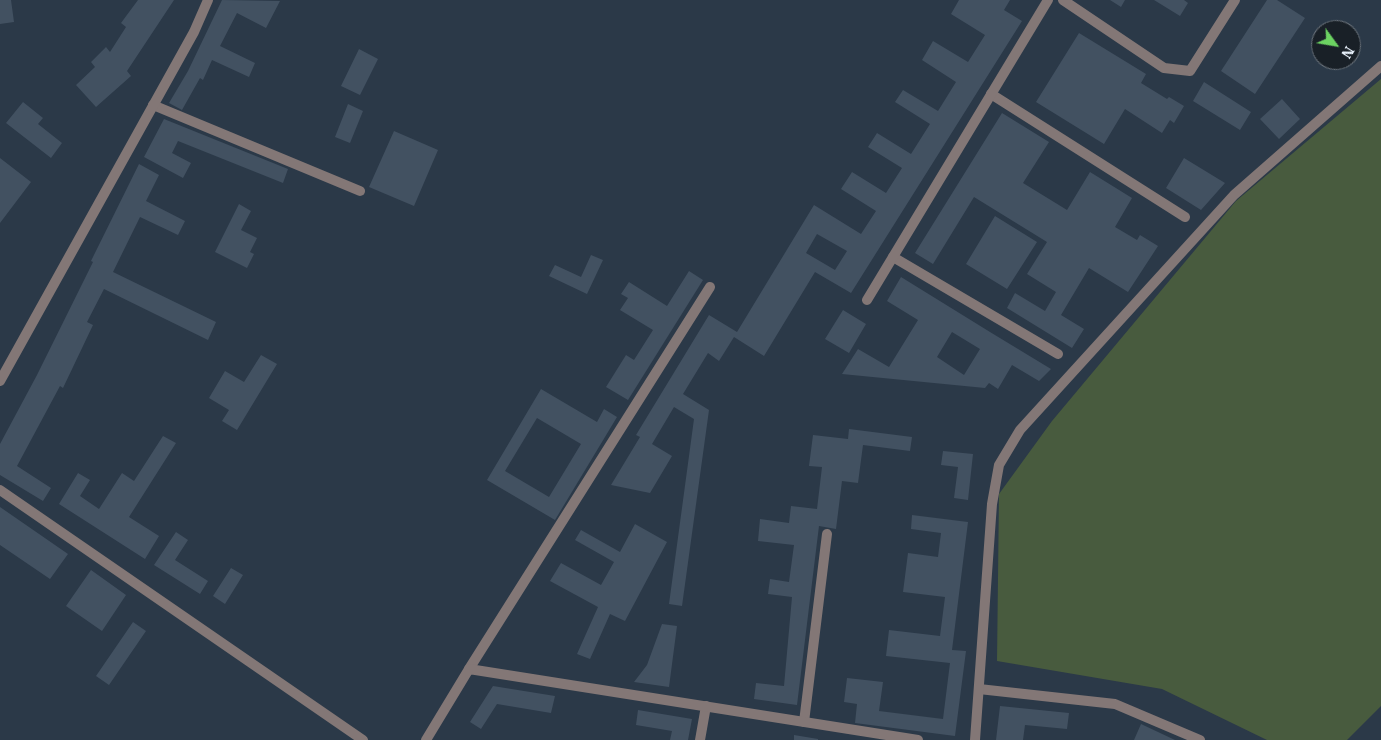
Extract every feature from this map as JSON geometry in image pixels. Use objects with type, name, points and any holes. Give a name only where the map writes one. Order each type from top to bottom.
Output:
[{"type":"street","points":[[0,381],[194,32],[208,0]]},
{"type":"street","points":[[867,300],[1048,0]]},
{"type":"street","points":[[1063,0],[1164,68],[1190,71],[1235,0]]},
{"type":"street","points":[[976,740],[992,504],[999,465],[1020,430],[1234,195],[1381,66]]},
{"type":"street","points":[[991,94],[1185,216]]},
{"type":"street","points":[[153,105],[360,191]]},
{"type":"street","points":[[893,257],[1058,354]]},
{"type":"street","points":[[426,740],[710,287]]},
{"type":"street","points":[[0,490],[363,740]]},
{"type":"street","points":[[804,722],[827,534]]},
{"type":"street","points":[[469,669],[918,740]]},
{"type":"street","points":[[979,689],[1115,704],[1200,740]]},
{"type":"street","points":[[700,740],[706,706]]},
{"type":"green space","points":[[1381,79],[1381,706],[1347,740],[1267,740],[1162,689],[997,661],[999,494],[1052,421],[1236,201]]},
{"type":"building","points":[[0,0],[11,0],[14,22],[0,24]]},
{"type":"building","points":[[138,0],[174,0],[127,71],[131,76],[96,107],[76,85],[95,67],[91,62],[106,47],[110,52],[126,27],[121,23]]},
{"type":"building","points":[[222,0],[280,1],[266,28],[237,13],[220,46],[255,63],[249,77],[212,60],[203,80],[200,78],[182,110],[169,103],[188,71]]},
{"type":"building","points":[[959,0],[1010,0],[1004,10],[1022,21],[851,293],[815,272],[764,356],[734,337],[719,361],[708,353],[683,394],[709,410],[682,606],[669,604],[694,419],[674,407],[652,444],[672,456],[650,493],[611,485],[640,437],[636,435],[709,315],[737,332],[814,205],[861,234],[876,211],[841,189],[852,172],[886,193],[902,168],[868,147],[877,133],[911,154],[930,124],[895,102],[903,90],[938,111],[956,82],[922,60],[933,41],[968,62],[985,35],[951,14]],"holes":[[[817,234],[847,251],[835,270],[806,253]]]},
{"type":"building","points":[[1110,0],[1125,0],[1121,7]]},
{"type":"building","points":[[1154,0],[1184,0],[1188,3],[1180,16]]},
{"type":"building","points":[[1267,0],[1277,0],[1305,18],[1255,94],[1221,71]]},
{"type":"building","points":[[1079,33],[1146,74],[1141,83],[1167,99],[1169,97],[1184,106],[1174,123],[1170,120],[1162,133],[1125,109],[1104,144],[1036,102]]},
{"type":"building","points":[[359,49],[378,59],[360,95],[341,86]]},
{"type":"building","points":[[1204,82],[1251,112],[1240,130],[1193,101]]},
{"type":"building","points":[[1282,99],[1300,119],[1279,139],[1260,119]]},
{"type":"building","points":[[23,102],[43,118],[38,124],[62,143],[51,158],[6,123]]},
{"type":"building","points":[[348,104],[363,111],[350,143],[335,137]]},
{"type":"building","points":[[1002,113],[1049,142],[1023,183],[1067,210],[1090,172],[1132,198],[1115,227],[1137,240],[1140,235],[1158,246],[1128,292],[1089,268],[1061,315],[1084,329],[1072,348],[1007,308],[1015,293],[1045,311],[1056,292],[1027,274],[1047,242],[974,197],[933,264],[915,253]]},
{"type":"building","points":[[164,119],[288,169],[283,183],[178,141],[172,153],[191,163],[183,178],[144,157]]},
{"type":"building","points":[[394,131],[438,150],[414,206],[369,187]]},
{"type":"building","points":[[0,158],[31,182],[0,223]]},
{"type":"building","points":[[1184,158],[1225,183],[1201,210],[1166,188]]},
{"type":"building","points":[[139,164],[159,175],[146,201],[185,221],[178,235],[140,217],[113,272],[216,322],[208,340],[104,289],[87,322],[93,325],[63,388],[60,386],[17,466],[51,488],[43,501],[0,475],[0,444],[37,375]]},
{"type":"building","points":[[239,204],[251,211],[241,230],[257,238],[250,252],[254,254],[247,268],[215,252]]},
{"type":"building","points":[[995,216],[1037,242],[1007,289],[966,264]]},
{"type":"building","points":[[591,255],[603,260],[587,294],[549,276],[555,265],[581,277]]},
{"type":"building","points":[[689,271],[703,280],[628,400],[606,387],[626,355],[634,360],[653,330],[620,310],[628,298],[621,294],[629,282],[667,306]]},
{"type":"building","points":[[901,277],[1051,369],[1039,381],[1012,365],[998,389],[989,383],[985,388],[842,374],[858,349],[889,367],[918,320],[887,301]],"holes":[[[952,332],[980,349],[964,375],[937,357]]]},
{"type":"building","points":[[843,310],[866,324],[849,353],[825,339]]},
{"type":"building","points":[[261,355],[277,364],[237,430],[222,421],[229,410],[209,398],[225,371],[244,382]]},
{"type":"building","points":[[541,389],[597,422],[604,409],[617,417],[555,520],[487,480]],"holes":[[[537,418],[581,444],[549,497],[505,471]]]},
{"type":"building","points":[[849,429],[912,437],[910,451],[863,445],[858,483],[842,481],[836,529],[819,526],[797,705],[754,699],[756,683],[784,686],[792,597],[768,594],[770,579],[789,582],[794,545],[758,541],[760,519],[789,523],[791,506],[817,509],[822,467],[809,466],[813,435],[848,439]]},
{"type":"building","points":[[163,436],[176,443],[129,517],[159,536],[145,559],[59,504],[78,473],[90,480],[80,496],[99,509],[122,473],[134,481]]},
{"type":"building","points":[[943,451],[973,454],[968,500],[954,498],[958,467],[941,465]]},
{"type":"building","points":[[0,507],[68,554],[50,579],[0,545]]},
{"type":"building","points":[[912,515],[968,522],[952,650],[966,651],[955,736],[855,723],[857,704],[844,702],[847,678],[883,682],[879,711],[943,719],[950,663],[886,656],[889,630],[940,636],[945,597],[903,592],[908,553],[938,557],[941,533],[911,529]]},
{"type":"building","points":[[635,524],[667,542],[625,621],[610,614],[590,659],[577,654],[598,607],[550,581],[561,563],[601,585],[614,562],[575,540],[581,530],[620,552]]},
{"type":"building","points":[[176,532],[188,540],[175,560],[208,581],[200,594],[154,565]]},
{"type":"building","points":[[231,568],[243,575],[225,604],[213,596]]},
{"type":"building","points":[[91,570],[126,595],[102,631],[66,606]]},
{"type":"building","points":[[133,622],[146,631],[109,685],[96,676]]},
{"type":"building","points":[[662,624],[677,626],[669,687],[634,682],[647,665]]},
{"type":"building","points":[[493,686],[555,696],[551,713],[497,704],[481,729],[470,722]]},
{"type":"building","points":[[1000,706],[1069,713],[1067,729],[1025,725],[1023,740],[996,740]]},
{"type":"building","points":[[638,710],[692,719],[688,740],[670,740],[672,731],[636,725]]},
{"type":"building","points":[[1141,724],[1175,740],[1134,740]]},
{"type":"building","points":[[794,735],[818,739],[818,740],[794,740]]}]
